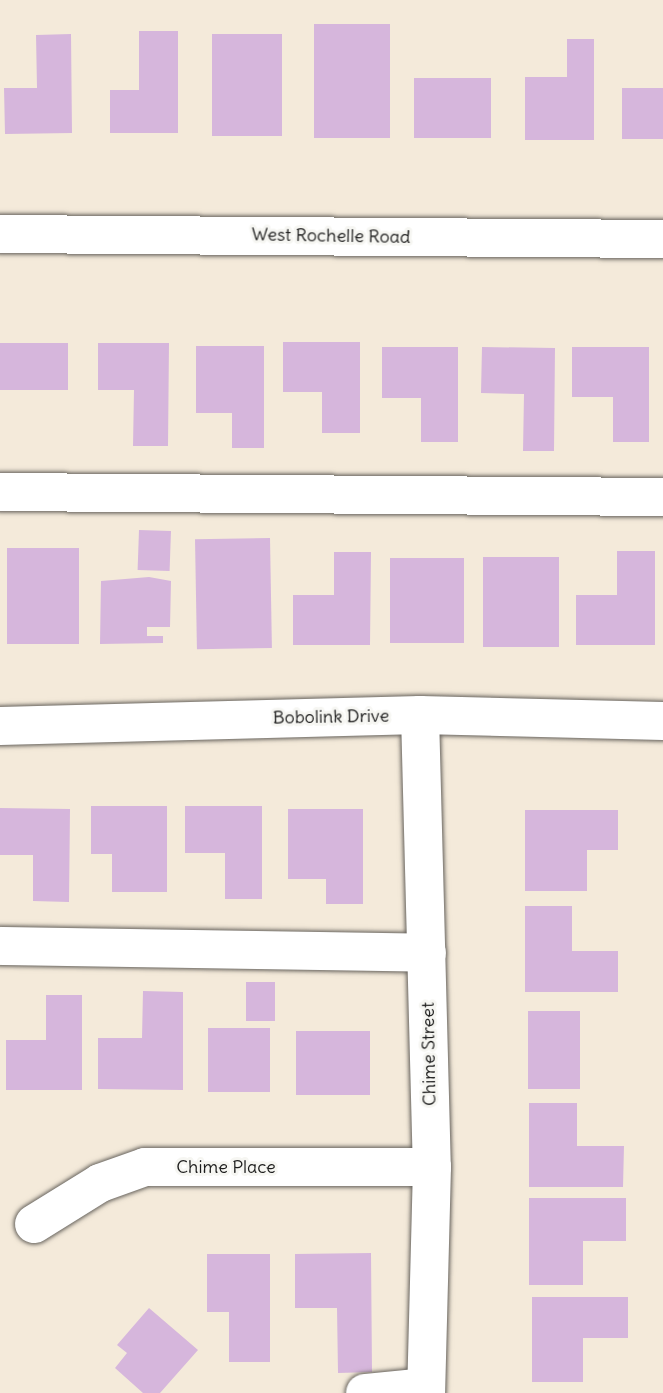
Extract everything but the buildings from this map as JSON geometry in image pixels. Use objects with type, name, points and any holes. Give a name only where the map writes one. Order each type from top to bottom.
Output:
[{"type":"street","name":"West Rochelle Road","points":[[0,234],[663,239]]},
{"type":"street","points":[[0,492],[663,497]]},
{"type":"street","name":"Bobolink Drive","points":[[0,726],[420,715],[663,721]]},
{"type":"street","name":"Chime Street","points":[[420,715],[432,1167],[426,1390]]},
{"type":"street","points":[[0,946],[427,953]]},
{"type":"street","name":"Chime Place","points":[[34,1224],[100,1183],[145,1167],[432,1167]]},
{"type":"street","points":[[365,1393],[426,1390]]}]
